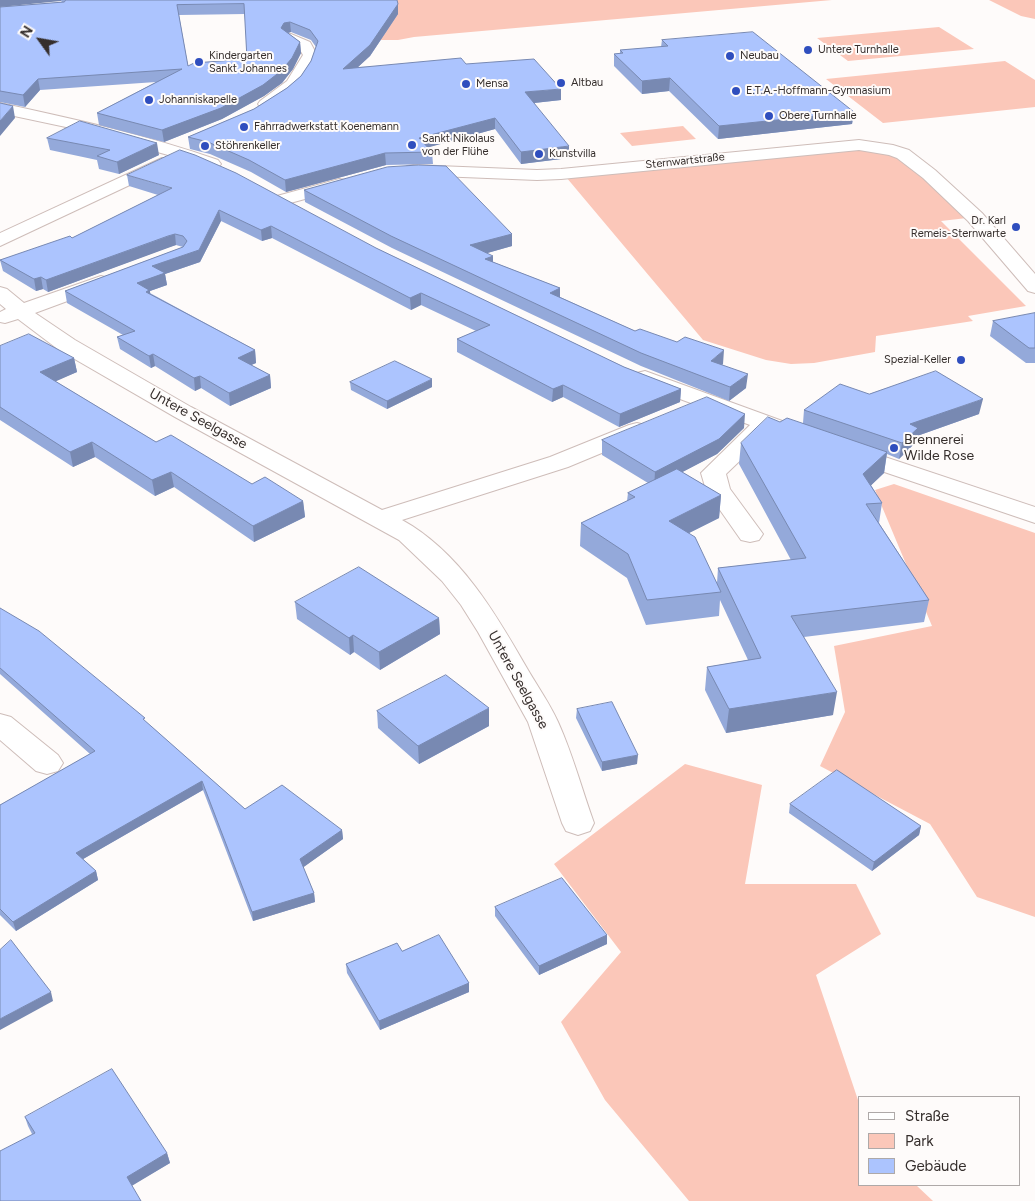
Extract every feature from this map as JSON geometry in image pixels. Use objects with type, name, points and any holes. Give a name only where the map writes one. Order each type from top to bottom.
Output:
[{"type":"street","points":[[251,113],[287,89],[303,69],[310,53],[305,45],[290,38]]},
{"type":"street","points":[[0,108],[57,120],[174,151],[228,171]]},
{"type":"street","points":[[0,240],[174,151],[195,138]]},
{"type":"street","name":"Sternwartstraße","points":[[399,170],[547,175],[859,145],[884,147],[902,154],[929,174],[975,217],[1035,287]]},
{"type":"street","points":[[283,200],[354,179]]},
{"type":"street","points":[[266,190],[307,213]]},
{"type":"street","points":[[10,315],[121,274]]},
{"type":"street","name":"Untere Seelgasse","points":[[0,293],[10,315],[67,345],[183,412],[382,518],[408,534],[452,575],[473,602],[543,722],[578,823]]},
{"type":"street","points":[[624,368],[705,402],[1035,515]]},
{"type":"street","points":[[382,518],[559,462],[705,402]]},
{"type":"street","points":[[750,534],[718,490],[713,473],[766,423]]},
{"type":"street","points":[[0,724],[47,763]]},
{"type":"green space","points":[[391,0],[832,0],[414,37],[398,40],[376,40]]},
{"type":"green space","points":[[989,0],[1035,0],[1035,19],[1021,16]]},
{"type":"green space","points":[[939,27],[974,49],[848,61],[817,38]]},
{"type":"green space","points":[[1005,61],[1035,80],[1035,107],[883,123],[826,79]]},
{"type":"green space","points":[[683,126],[696,139],[632,146],[620,133]]},
{"type":"green space","points":[[860,150],[885,154],[899,159],[917,170],[935,186],[967,218],[941,221],[1026,306],[968,316],[973,321],[876,336],[875,352],[814,363],[791,364],[766,360],[703,340],[566,177]]},
{"type":"green space","points":[[894,484],[1035,533],[1035,917],[977,897],[930,824],[820,766],[845,712],[834,646],[932,626],[875,490]]},
{"type":"green space","points":[[685,764],[762,785],[745,884],[856,884],[881,934],[816,975],[858,1100],[858,1186],[917,1186],[933,1201],[689,1201],[605,1100],[561,1022],[621,952],[554,864]]},
{"type":"building","points":[[66,0],[397,0],[398,4],[370,45],[343,69],[461,58],[466,64],[534,59],[561,89],[525,92],[569,146],[521,152],[495,118],[419,138],[432,152],[385,153],[285,180],[249,160],[208,142],[188,137],[254,109],[287,88],[301,76],[311,61],[318,41],[310,30],[290,22],[284,23],[281,28],[300,42],[292,58],[281,71],[263,85],[221,108],[162,130],[97,113],[182,69],[38,79],[23,95],[0,91],[0,7],[64,2]],"holes":[[[244,4],[247,59],[194,63],[188,66],[177,5]]]},
{"type":"building","points":[[753,32],[854,112],[719,126],[670,78],[642,81],[614,54],[623,53],[620,50],[668,46],[662,40]]},
{"type":"building","points":[[0,103],[13,106],[0,121]]},
{"type":"building","points":[[80,121],[157,143],[117,162],[97,156],[110,150],[47,138]]},
{"type":"building","points":[[180,150],[236,173],[376,248],[624,367],[681,389],[620,414],[563,385],[553,389],[457,339],[490,325],[421,293],[410,298],[271,226],[261,230],[219,210],[199,250],[152,266],[165,273],[137,283],[149,290],[146,292],[255,350],[238,358],[270,375],[229,393],[200,376],[194,378],[153,354],[149,356],[117,337],[135,331],[65,291],[183,247],[187,241],[183,236],[175,234],[168,236],[46,280],[41,277],[34,279],[0,260],[70,236],[72,238],[172,188],[127,175]]},
{"type":"building","points":[[446,166],[512,234],[470,245],[493,256],[485,259],[560,288],[550,293],[635,331],[640,329],[677,342],[685,337],[724,350],[711,361],[748,374],[730,387],[641,353],[391,236],[304,190],[387,167]]},
{"type":"building","points":[[1035,313],[1035,348],[1029,348],[993,321]]},
{"type":"building","points":[[29,334],[74,358],[40,372],[156,442],[171,435],[252,484],[265,477],[303,501],[253,526],[171,472],[152,480],[92,442],[70,452],[0,407],[0,346]]},
{"type":"building","points":[[395,361],[432,379],[387,401],[350,382]]},
{"type":"building","points":[[936,371],[983,399],[910,424],[918,428],[902,443],[804,410],[840,384],[869,394]]},
{"type":"building","points":[[707,397],[745,414],[719,439],[655,472],[602,440]]},
{"type":"building","points":[[768,417],[780,422],[787,418],[887,452],[863,474],[882,503],[866,504],[929,600],[791,616],[837,692],[729,709],[707,667],[761,658],[718,568],[806,558],[741,443]]},
{"type":"building","points":[[677,469],[721,495],[669,521],[695,537],[721,592],[647,600],[628,554],[581,523],[635,497],[628,493]]},
{"type":"building","points":[[359,567],[439,618],[379,652],[353,635],[349,638],[295,602]]},
{"type":"building","points":[[0,608],[39,631],[145,718],[143,719],[245,809],[282,785],[342,830],[300,859],[314,893],[252,912],[202,781],[76,853],[96,871],[13,922],[0,909],[0,805],[95,751],[0,668]]},
{"type":"building","points":[[446,675],[489,708],[418,746],[377,711]]},
{"type":"building","points":[[612,702],[638,755],[602,762],[577,709]]},
{"type":"building","points":[[837,770],[921,826],[874,862],[790,804]]},
{"type":"building","points":[[562,878],[607,935],[539,966],[495,907]]},
{"type":"building","points":[[439,935],[469,983],[379,1021],[346,964],[397,943],[402,951]]},
{"type":"building","points":[[11,940],[51,992],[0,1019],[0,950]]},
{"type":"building","points":[[112,1069],[167,1153],[127,1177],[141,1201],[0,1201],[0,1151],[35,1133],[25,1117]]},
{"type":"place","name":"Untere Turnhalle","points":[[808,50]]},
{"type":"place","name":"Neubau","points":[[730,56]]},
{"type":"place","name":"Kindergarten Sankt Johannes","points":[[199,62]]},
{"type":"place","name":"Altbau","points":[[561,83]]},
{"type":"place","name":"Mensa","points":[[466,84]]},
{"type":"place","name":"E.T.A.-Hoffmann-Gymnasium","points":[[736,91]]},
{"type":"place","name":"Johanniskapelle","points":[[149,100]]},
{"type":"place","name":"Obere Turnhalle","points":[[769,116]]},
{"type":"place","name":"Fahrradwerkstatt Koenemann","points":[[244,127]]},
{"type":"place","name":"Sankt Nikolaus von der Flühe","points":[[412,145]]},
{"type":"place","name":"Stöhrenkeller","points":[[205,146]]},
{"type":"place","name":"Kunstvilla","points":[[539,154]]},
{"type":"place","name":"Dr. Karl Remeis-Sternwarte","points":[[1016,227]]},
{"type":"place","name":"Spezial-Keller","points":[[961,360]]},
{"type":"place","name":"Brennerei Wilde Rose","points":[[894,448]]}]
